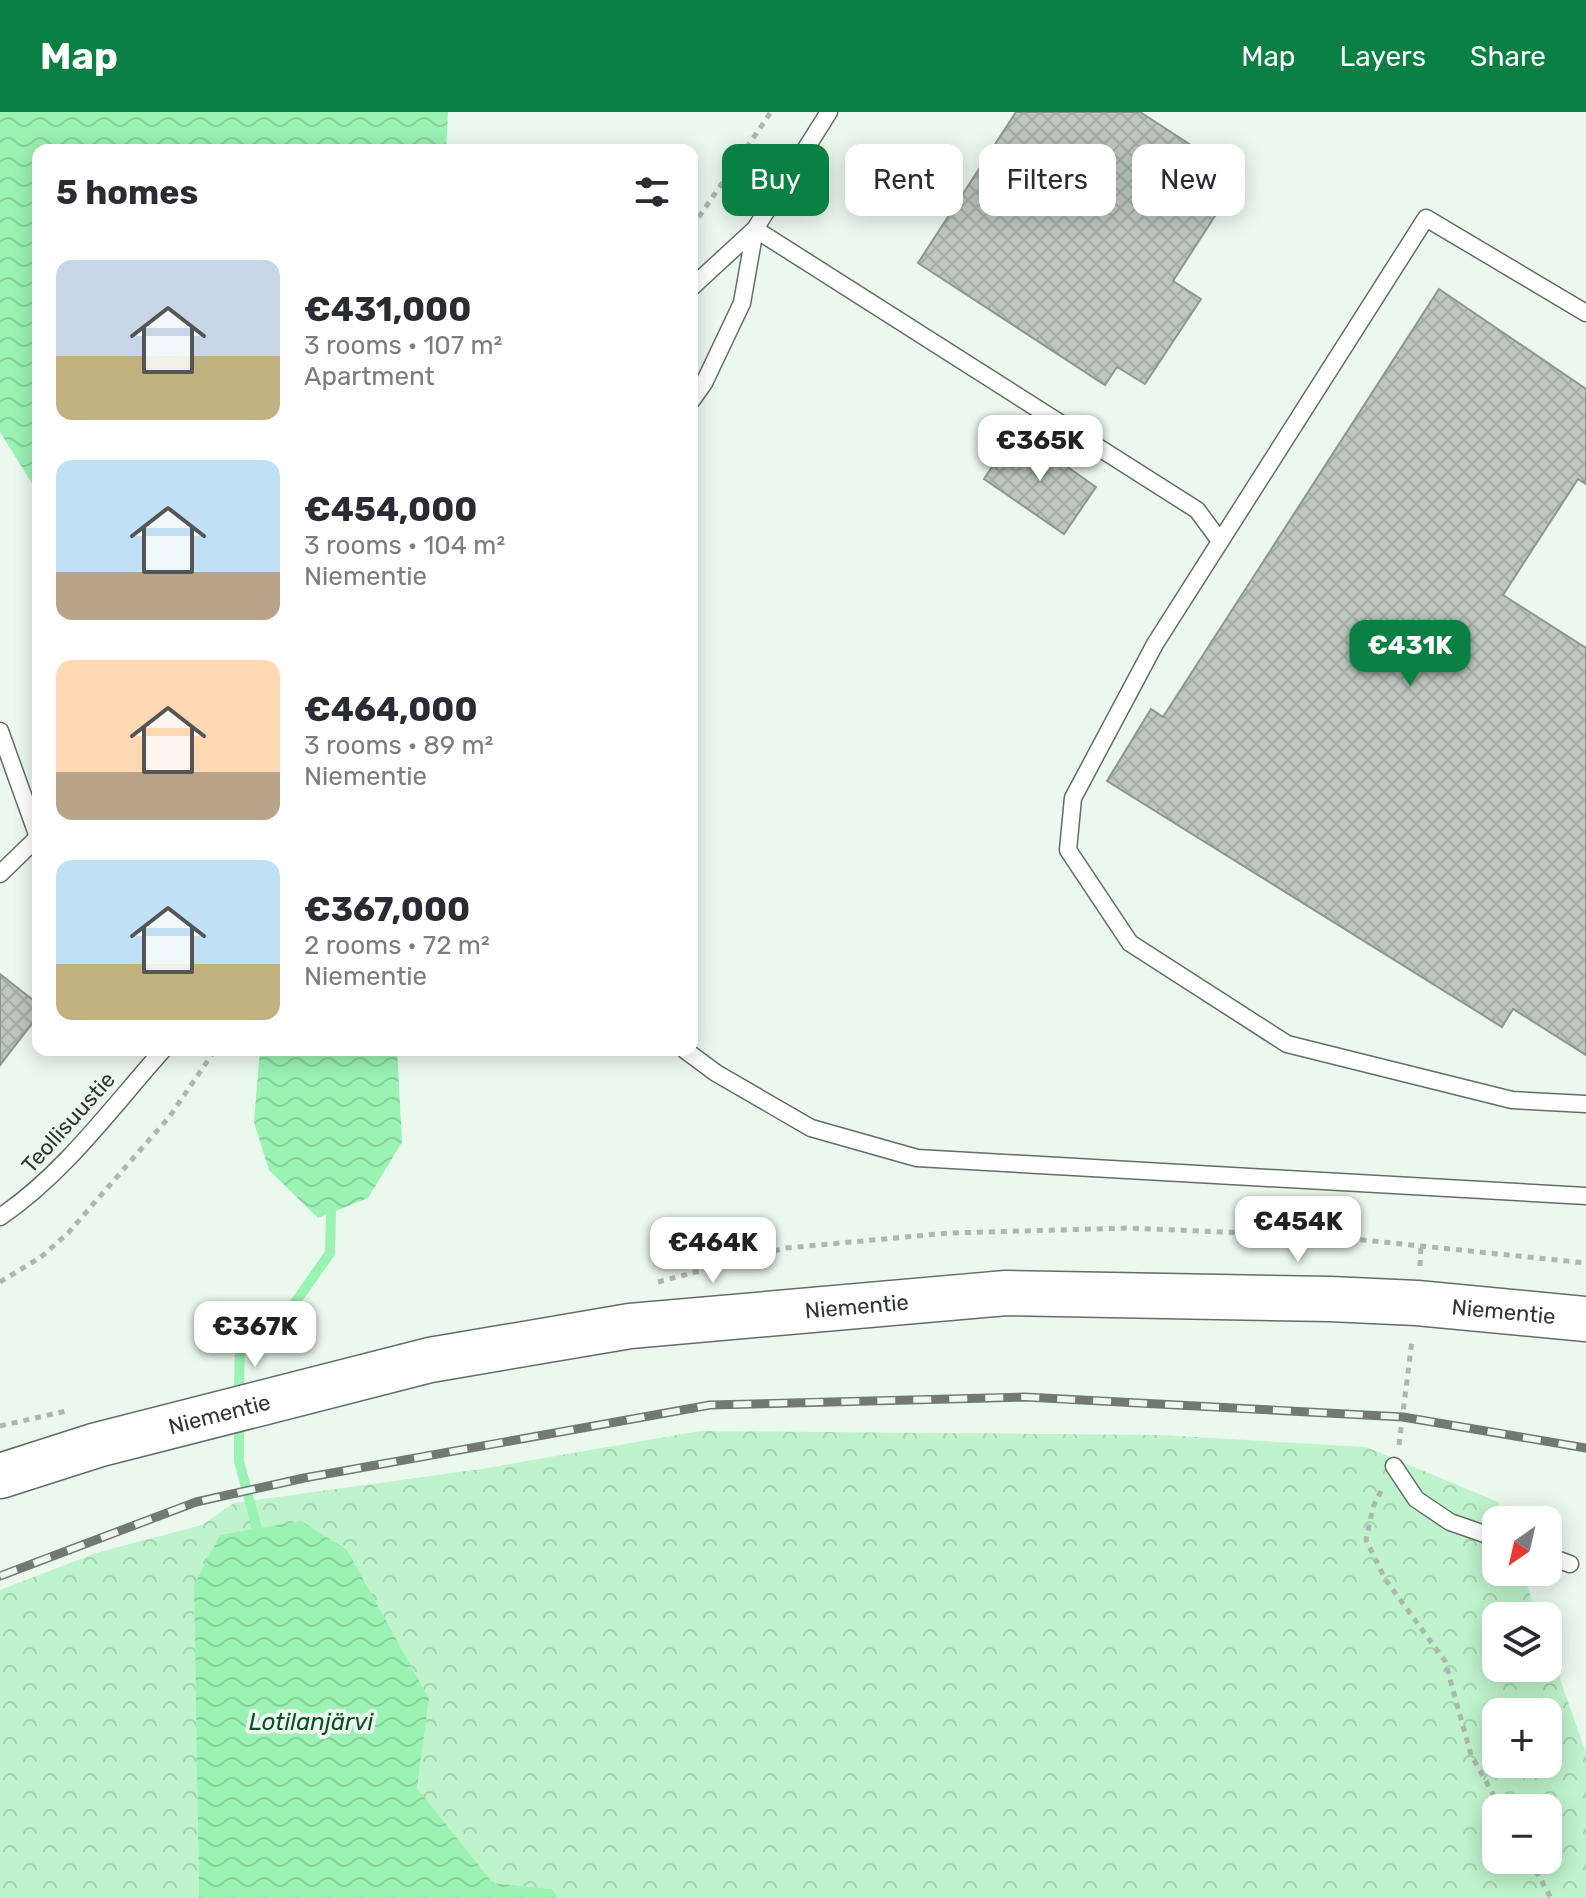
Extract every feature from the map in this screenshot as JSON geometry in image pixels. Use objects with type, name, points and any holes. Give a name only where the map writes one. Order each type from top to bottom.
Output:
[{"type":"main road","name":"Niementie","points":[[0,1476],[97,1445],[430,1360],[630,1326],[1006,1293],[1330,1299],[1417,1303],[1586,1319]]},
{"type":"lane","points":[[698,281],[755,229],[829,112]]},
{"type":"lane","points":[[1586,313],[1426,218],[1155,644],[1073,798],[1068,850],[1130,943],[1287,1044],[1512,1100],[1586,1104]]},
{"type":"lane","points":[[698,392],[742,303],[755,229]]},
{"type":"lane","points":[[755,229],[1197,510],[1220,541]]},
{"type":"lane","points":[[0,731],[32,820]]},
{"type":"lane","points":[[0,874],[32,843]]},
{"type":"lane","name":"Teollisuustie","points":[[0,1217],[27,1199],[158,1056]]},
{"type":"lane","points":[[693,1056],[716,1073],[811,1128],[917,1158],[1586,1196]]},
{"type":"lane","points":[[1394,1466],[1416,1499],[1450,1522],[1482,1533]]},
{"type":"lane","points":[[1562,1561],[1570,1564]]},
{"type":"path","points":[[698,218],[771,112]]},
{"type":"path","points":[[0,1282],[41,1257],[68,1233],[170,1116],[211,1056]]},
{"type":"path","points":[[0,1426],[69,1410]]},
{"type":"path","points":[[1538,1874],[1551,1898]]},
{"type":"green space","points":[[700,1431],[1161,1435],[1366,1447],[1498,1502],[1499,1506],[1482,1506],[1482,1586],[1527,1586],[1533,1602],[1482,1602],[1482,1682],[1561,1682],[1586,1753],[1586,1898],[558,1898],[551,1889],[493,1883],[417,1788],[429,1699],[194,1585],[199,1898],[0,1898],[0,1590],[96,1553],[202,1525],[234,1503],[481,1469]]},
{"type":"water","points":[[0,112],[448,112],[446,144],[32,144],[32,483],[0,432]]},
{"type":"water","points":[[260,1056],[397,1056],[402,1142],[368,1198],[318,1218],[269,1170],[254,1122]]},
{"type":"water","name":"Lotilanjärvi","points":[[301,1521],[347,1550],[429,1699],[417,1788],[493,1883],[552,1889],[558,1898],[199,1898],[194,1585],[220,1535]]},
{"type":"building","points":[[1016,112],[1140,112],[1189,144],[1132,144],[1132,216],[1215,216],[1173,281],[1201,299],[1145,384],[1117,367],[1105,385],[918,263],[949,216],[963,216],[963,194],[979,169],[979,216],[1116,216],[1116,144],[995,144]]},
{"type":"building","points":[[1439,289],[1586,389],[1586,484],[1578,479],[1503,595],[1586,648],[1586,1055],[1513,1009],[1502,1027],[1107,781],[1151,709],[1163,717]]},
{"type":"building","points":[[1016,431],[1096,487],[1064,534],[984,479]]},
{"type":"building","points":[[0,974],[32,999],[32,1024],[0,1065]]},
{"type":"waterway","points":[[239,1397],[240,1328],[292,1307],[330,1253],[331,1213]]},
{"type":"waterway","points":[[239,1421],[239,1461],[257,1529]]},
{"type":"railway","points":[[0,1576],[196,1502],[304,1478],[710,1405],[1025,1397],[1403,1417],[1586,1448]]}]
